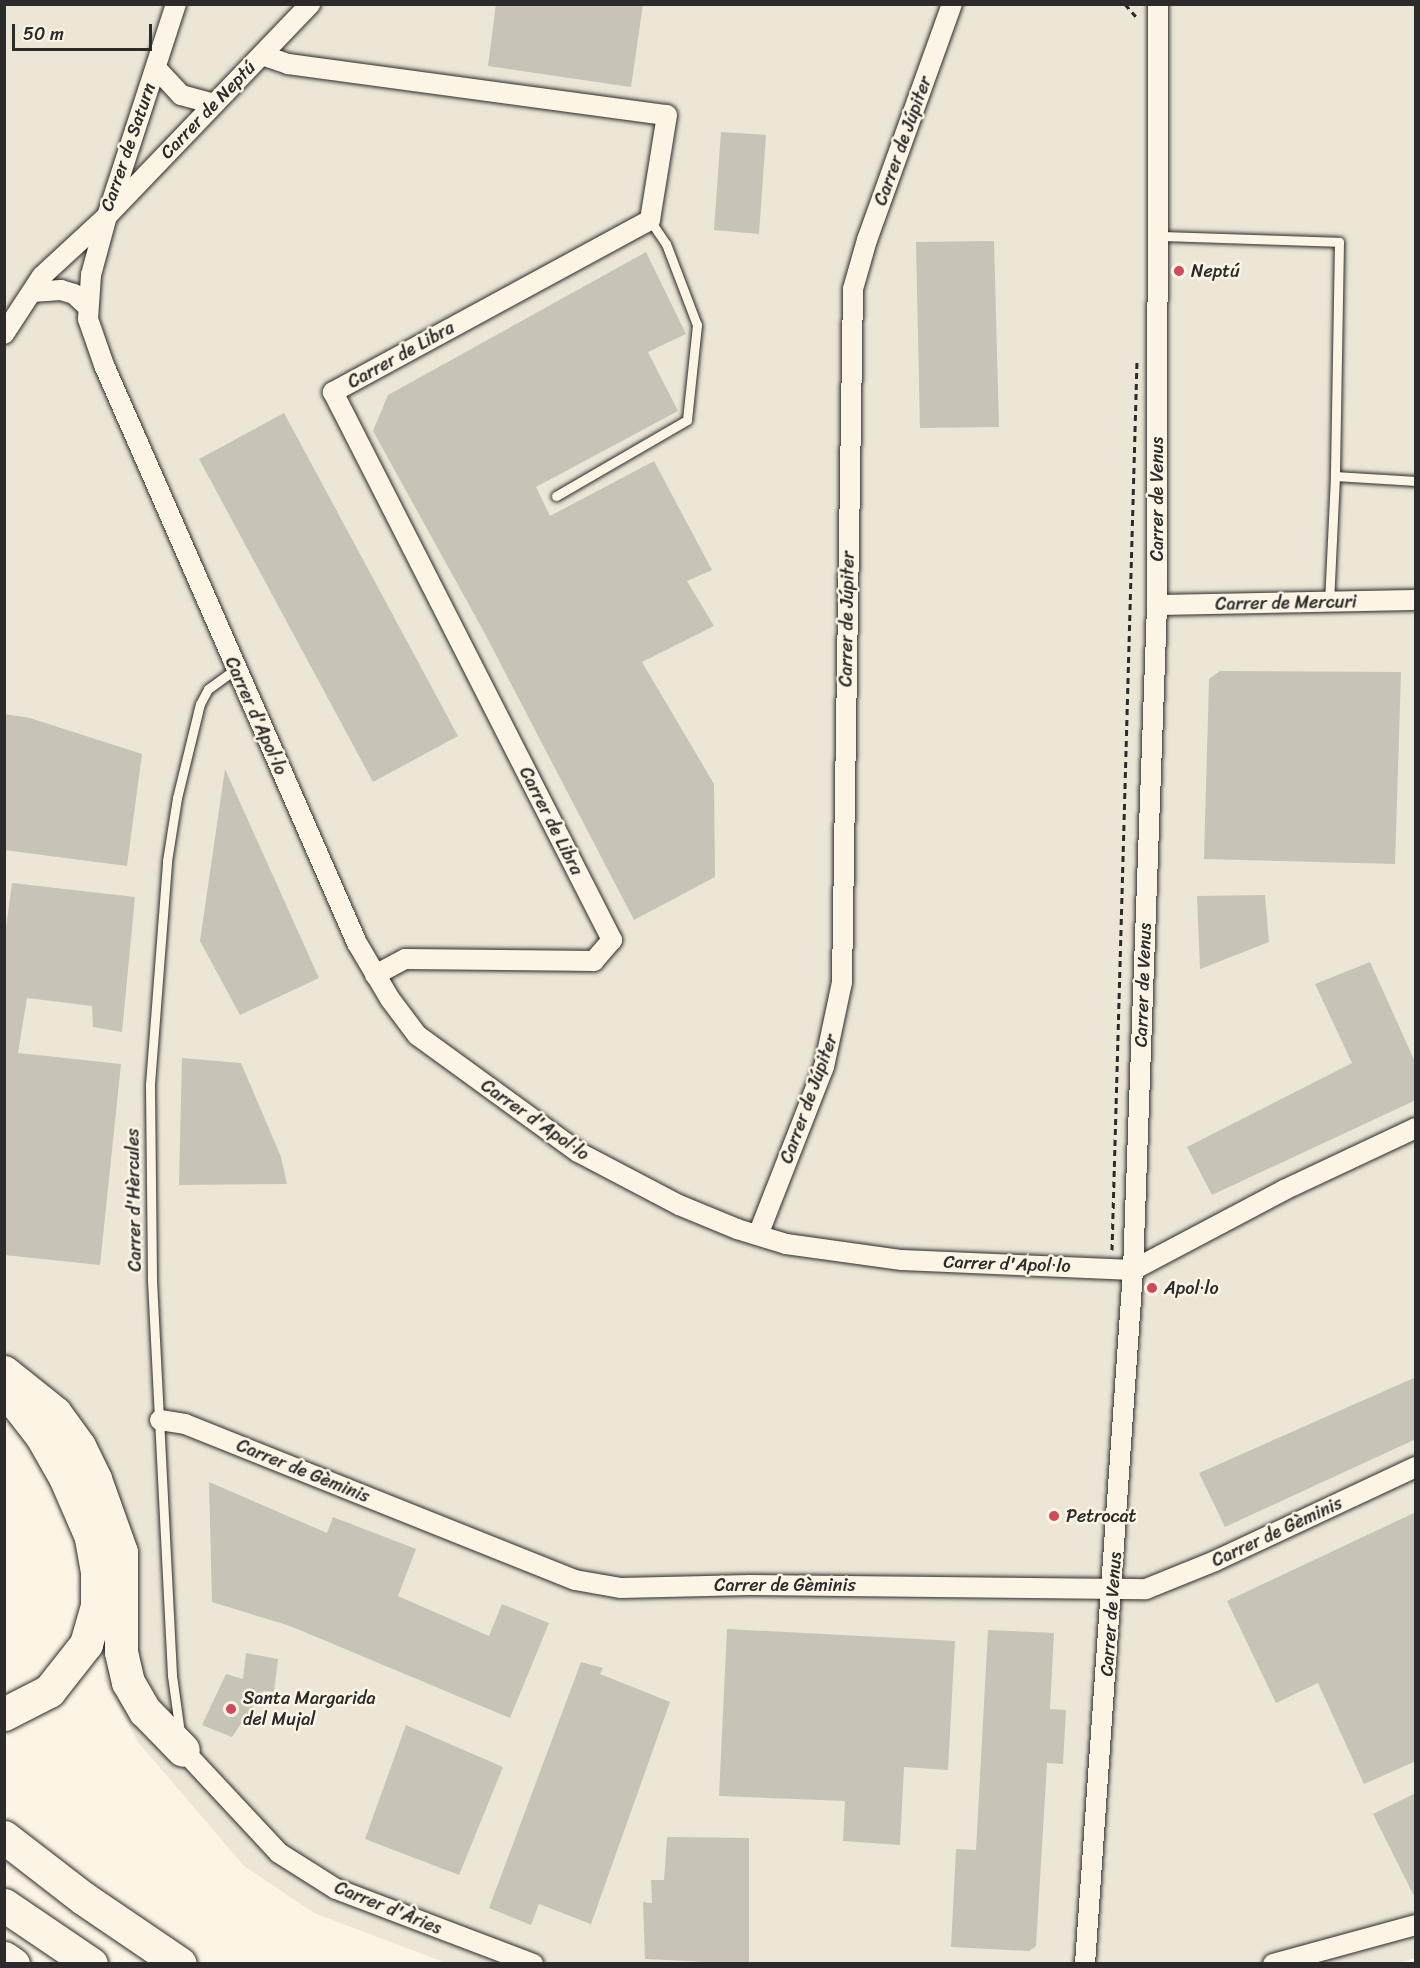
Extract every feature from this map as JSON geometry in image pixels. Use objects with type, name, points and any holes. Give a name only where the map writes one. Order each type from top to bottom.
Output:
[{"type":"highway","points":[[4,1372],[55,1413],[80,1446],[99,1487],[121,1552],[121,1652],[128,1682],[145,1711],[183,1750]]},
{"type":"highway","points":[[4,1389],[41,1435],[70,1488],[91,1537],[97,1572],[97,1606],[86,1644],[49,1691],[4,1714]]},
{"type":"highway","points":[[4,1837],[83,1898],[180,1964]]},
{"type":"highway","points":[[4,1905],[91,1964]]},
{"type":"highway","points":[[4,1958],[13,1964]]},
{"type":"street","name":"Carrer de Saturn","points":[[4,334],[42,276],[107,216],[176,4]]},
{"type":"street","name":"Carrer de Neptú","points":[[107,216],[310,4]]},
{"type":"street","name":"Carrer de Júpiter","points":[[758,1235],[824,1067],[842,982],[853,289],[867,240],[952,4]]},
{"type":"street","name":"Carrer de Venus","points":[[1085,1964],[1133,1270],[1157,605],[1158,4]]},
{"type":"street","points":[[262,55],[288,64],[667,116],[650,220]]},
{"type":"street","name":"Carrer de Saturn","points":[[156,68],[181,96],[214,104]]},
{"type":"street","name":"Carrer d'Apol·lo","points":[[107,216],[92,275],[88,308],[93,339],[236,669],[375,975],[417,1035],[578,1152],[679,1205],[758,1235],[814,1250],[902,1260],[1133,1270]]},
{"type":"street","name":"Carrer de Libra","points":[[375,975],[405,959],[594,962],[612,940],[333,392],[650,220]]},
{"type":"street","points":[[32,292],[61,290],[74,294],[88,308]]},
{"type":"street","name":"Carrer de Mercuri","points":[[1157,605],[1416,600]]},
{"type":"street","points":[[1133,1270],[1284,1190],[1416,1128]]},
{"type":"street","name":"Carrer de Gèminis","points":[[160,1420],[184,1424],[596,1586],[880,1585],[1146,1589],[1215,1561],[1416,1467]]},
{"type":"street","name":"Carrer d'Àries","points":[[183,1750],[279,1853],[336,1889],[532,1964]]},
{"type":"street","points":[[1273,1964],[1314,1956],[1416,1925]]},
{"type":"lane","points":[[556,496],[687,420],[697,325],[666,244],[650,220]]},
{"type":"lane","points":[[1159,236],[1339,242],[1335,476],[1329,603]]},
{"type":"lane","points":[[1335,476],[1416,481]]},
{"type":"lane","name":"Carrer d'Hèrcules","points":[[183,1750],[172,1675],[152,1278],[150,1084],[166,861],[200,704],[208,689],[236,669]]},
{"type":"path","points":[[1125,4],[1146,28]]},
{"type":"path","points":[[1112,1269],[1137,350]]},
{"type":"shaded area","points":[[5,5],[1415,5],[1415,1958],[1397,1964],[449,1964],[314,1913],[244,1866],[138,1742],[104,1680],[111,1617],[5,1374]]},
{"type":"building","points":[[496,4],[643,4],[631,87],[488,66]]},
{"type":"building","points":[[721,132],[766,135],[759,234],[714,230]]},
{"type":"building","points":[[994,241],[999,427],[920,428],[916,242]]},
{"type":"building","points":[[646,252],[686,334],[648,352],[678,411],[536,487],[550,516],[654,461],[712,570],[687,581],[714,626],[642,662],[714,784],[715,877],[634,920],[484,632],[373,431],[388,395]]},
{"type":"building","points":[[284,413],[458,736],[373,782],[199,459]]},
{"type":"building","points":[[1220,671],[1401,672],[1395,864],[1204,859],[1209,679]]},
{"type":"building","points":[[4,714],[30,718],[142,754],[127,866],[4,850]]},
{"type":"building","points":[[225,769],[319,978],[240,1015],[200,941]]},
{"type":"building","points":[[12,883],[135,897],[122,1032],[93,1027],[92,1006],[27,998],[18,1053],[121,1064],[100,1265],[4,1255],[4,943]]},
{"type":"building","points":[[1265,895],[1269,942],[1200,969],[1197,896]]},
{"type":"building","points":[[1370,962],[1416,1064],[1416,1100],[1212,1195],[1187,1147],[1352,1063],[1315,984]]},
{"type":"building","points":[[182,1058],[241,1063],[281,1157],[287,1184],[179,1185]]},
{"type":"building","points":[[1416,1377],[1416,1439],[1225,1527],[1199,1473]]},
{"type":"building","points":[[209,1482],[327,1533],[333,1517],[416,1549],[398,1596],[489,1636],[502,1604],[549,1623],[510,1718],[290,1626],[212,1602]]},
{"type":"building","points":[[1416,1512],[1416,1761],[1364,1784],[1318,1683],[1276,1703],[1227,1601]]},
{"type":"building","points":[[727,1629],[955,1641],[948,1770],[904,1767],[900,1845],[843,1841],[845,1801],[719,1796]]},
{"type":"building","points":[[988,1630],[1054,1633],[1050,1709],[1066,1710],[1063,1764],[1047,1763],[1036,1946],[1029,1951],[951,1947],[956,1849],[976,1850]]},
{"type":"building","name":"Santa Margarida del Mujal","points":[[246,1653],[278,1659],[274,1692],[263,1691],[232,1737],[202,1725],[226,1674],[243,1679]]},
{"type":"building","points":[[581,1662],[603,1668],[600,1674],[670,1702],[591,1924],[539,1904],[531,1925],[489,1908]]},
{"type":"building","points":[[406,1725],[503,1767],[459,1875],[365,1839]]},
{"type":"building","points":[[1416,1793],[1416,1900],[1373,1814]]},
{"type":"building","points":[[667,1837],[749,1838],[749,1964],[645,1959],[643,1902],[652,1903],[651,1880],[664,1880]]},
{"type":"place","name":"Neptú","points":[[1179,271]]},
{"type":"place","name":"Apol·lo","points":[[1152,1288]]},
{"type":"place","name":"Petrocat","points":[[1054,1516]]},
{"type":"place","name":"Santa Margarida del Mujal","points":[[231,1709]]}]
